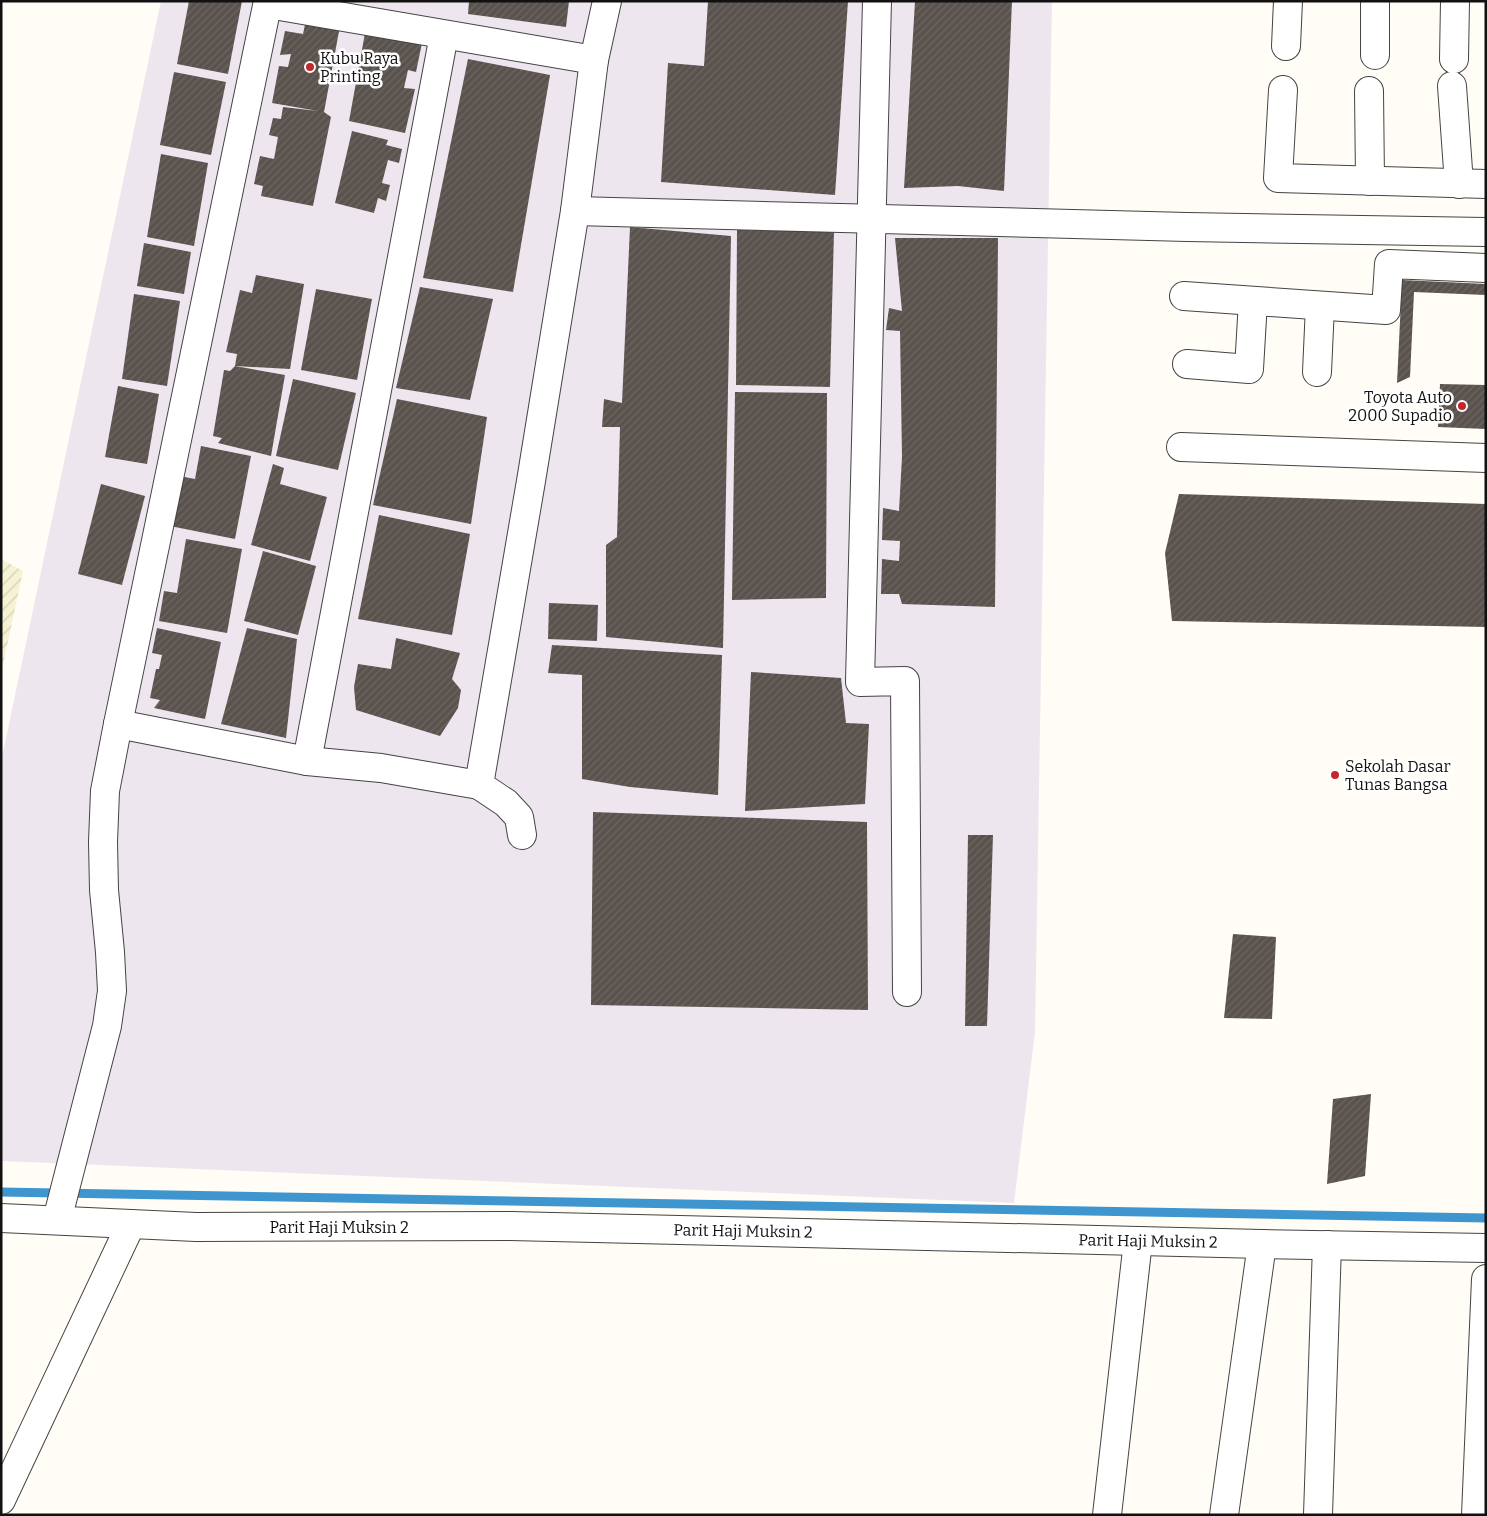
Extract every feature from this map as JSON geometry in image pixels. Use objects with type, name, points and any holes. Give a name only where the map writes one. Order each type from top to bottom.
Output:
[{"type":"street","points":[[479,785],[575,211],[594,60],[607,1]]},
{"type":"street","points":[[877,1],[860,682],[905,681],[908,992]]},
{"type":"street","points":[[1286,46],[1288,1]]},
{"type":"street","points":[[1375,1],[1375,55]]},
{"type":"street","points":[[1454,59],[1455,1]]},
{"type":"street","points":[[57,1220],[107,1026],[112,991],[102,842],[105,791],[268,2],[444,35],[594,60]]},
{"type":"street","points":[[308,761],[444,35]]},
{"type":"street","points":[[1452,86],[1458,184]]},
{"type":"street","points":[[1283,90],[1278,178],[1486,184]]},
{"type":"street","points":[[1369,91],[1370,181]]},
{"type":"street","points":[[575,211],[1186,227],[1486,232]]},
{"type":"street","points":[[1184,296],[1386,310],[1389,264],[1486,268]]},
{"type":"street","points":[[1187,364],[1250,369],[1253,301]]},
{"type":"street","points":[[1317,372],[1320,306]]},
{"type":"street","points":[[1181,447],[1486,458]]},
{"type":"street","points":[[118,724],[308,761],[381,768],[479,785],[506,803],[519,817],[522,835]]},
{"type":"street","name":"Parit Haji Muksin 2","points":[[1,1218],[196,1227],[520,1226],[1486,1248]]},
{"type":"street","points":[[1,1500],[131,1224]]},
{"type":"street","points":[[1108,1515],[1138,1241]]},
{"type":"street","points":[[1224,1515],[1262,1244]]},
{"type":"street","points":[[1318,1515],[1327,1245]]},
{"type":"street","points":[[1476,1515],[1486,1279]]},
{"type":"shaded area","points":[[161,1],[1052,1],[1035,1032],[1014,1203],[1,1161],[1,762]]},
{"type":"shaded area","points":[[1,559],[23,571],[1,674]]},
{"type":"building","points":[[189,1],[242,1],[228,74],[177,64]]},
{"type":"building","points":[[469,1],[569,1],[566,27],[468,14]]},
{"type":"building","points":[[708,1],[848,1],[835,195],[661,182],[668,63],[704,66]]},
{"type":"building","points":[[915,1],[1012,1],[1004,191],[958,186],[904,188]]},
{"type":"building","points":[[306,20],[340,26],[324,112],[331,117],[313,206],[261,196],[263,186],[254,184],[260,156],[274,159],[278,137],[269,135],[273,118],[281,119],[283,107],[318,111],[272,103],[279,66],[288,67],[291,54],[280,55],[285,31],[303,34]]},
{"type":"building","points":[[365,33],[422,43],[416,72],[408,70],[404,88],[415,89],[405,133],[349,121]]},
{"type":"building","points":[[468,59],[550,75],[513,292],[423,278]]},
{"type":"building","points":[[174,72],[226,82],[211,155],[160,145]]},
{"type":"building","points":[[352,131],[388,140],[386,145],[402,149],[399,163],[388,160],[382,183],[390,185],[386,201],[378,198],[374,213],[335,203]]},
{"type":"building","points":[[161,154],[208,163],[194,246],[147,237]]},
{"type":"building","points":[[630,227],[731,236],[723,648],[606,637],[606,545],[617,537],[620,427],[602,427],[604,399],[622,403]]},
{"type":"building","points":[[737,230],[834,231],[830,387],[736,385]]},
{"type":"building","points":[[895,238],[998,238],[995,607],[902,604],[899,594],[881,594],[882,559],[899,561],[900,541],[882,540],[883,508],[899,511],[902,457],[900,331],[886,330],[889,308],[902,311]]},
{"type":"building","points":[[144,243],[191,252],[184,294],[137,286]]},
{"type":"building","points":[[256,275],[304,284],[290,369],[235,366],[237,354],[226,352],[240,290],[252,293]]},
{"type":"building","points":[[1402,280],[1486,284],[1486,295],[1414,292],[1410,377],[1397,383]]},
{"type":"building","points":[[420,287],[493,299],[470,400],[396,388]]},
{"type":"building","points":[[316,289],[372,299],[357,380],[301,370]]},
{"type":"building","points":[[134,294],[180,301],[167,386],[122,379]]},
{"type":"building","points":[[235,366],[285,375],[271,456],[218,443],[222,438],[213,436],[224,370],[230,371]]},
{"type":"building","points":[[293,379],[356,393],[338,470],[276,456]]},
{"type":"building","name":"Toyota Auto 2000 Supadio","points":[[1440,384],[1486,385],[1486,429],[1438,427]]},
{"type":"building","points":[[118,386],[159,394],[147,464],[105,457]]},
{"type":"building","points":[[735,392],[827,393],[826,598],[732,600]]},
{"type":"building","points":[[397,399],[487,417],[471,524],[373,505]]},
{"type":"building","points":[[201,446],[251,456],[235,539],[165,525],[174,475],[195,479]]},
{"type":"building","points":[[273,464],[284,468],[280,484],[327,497],[310,561],[251,545]]},
{"type":"building","points":[[101,484],[145,496],[122,585],[78,574]]},
{"type":"building","points":[[1179,494],[1486,504],[1486,627],[1172,621],[1165,553]]},
{"type":"building","points":[[379,515],[470,534],[452,635],[358,619]]},
{"type":"building","points":[[186,539],[242,549],[227,633],[159,621],[164,591],[177,593]]},
{"type":"building","points":[[263,551],[316,566],[298,635],[244,621]]},
{"type":"building","points":[[549,603],[598,605],[597,641],[548,639]]},
{"type":"building","points":[[157,628],[221,642],[205,719],[154,708],[160,700],[150,698],[156,669],[159,669],[162,655],[152,653]]},
{"type":"building","points":[[247,628],[297,639],[286,738],[221,724]]},
{"type":"building","points":[[396,638],[460,653],[452,679],[461,690],[458,708],[440,736],[356,710],[354,687],[358,664],[391,669]]},
{"type":"building","points":[[552,645],[722,655],[718,795],[630,787],[582,779],[582,675],[548,673]]},
{"type":"building","points":[[751,672],[841,678],[846,723],[869,724],[865,804],[745,811]]},
{"type":"building","points":[[593,812],[867,822],[868,1010],[591,1005]]},
{"type":"building","points":[[968,835],[993,835],[987,1026],[965,1026]]},
{"type":"building","points":[[1233,934],[1276,937],[1272,1019],[1224,1018]]},
{"type":"building","points":[[1371,1094],[1365,1176],[1327,1184],[1333,1099]]},
{"type":"waterway","points":[[1,1192],[1486,1218]]},
{"type":"place","name":"Kubu Raya Printing","points":[[310,67]]},
{"type":"place","name":"Toyota Auto 2000 Supadio","points":[[1462,406]]},
{"type":"place","name":"Sekolah Dasar Tunas Bangsa","points":[[1335,775]]}]
